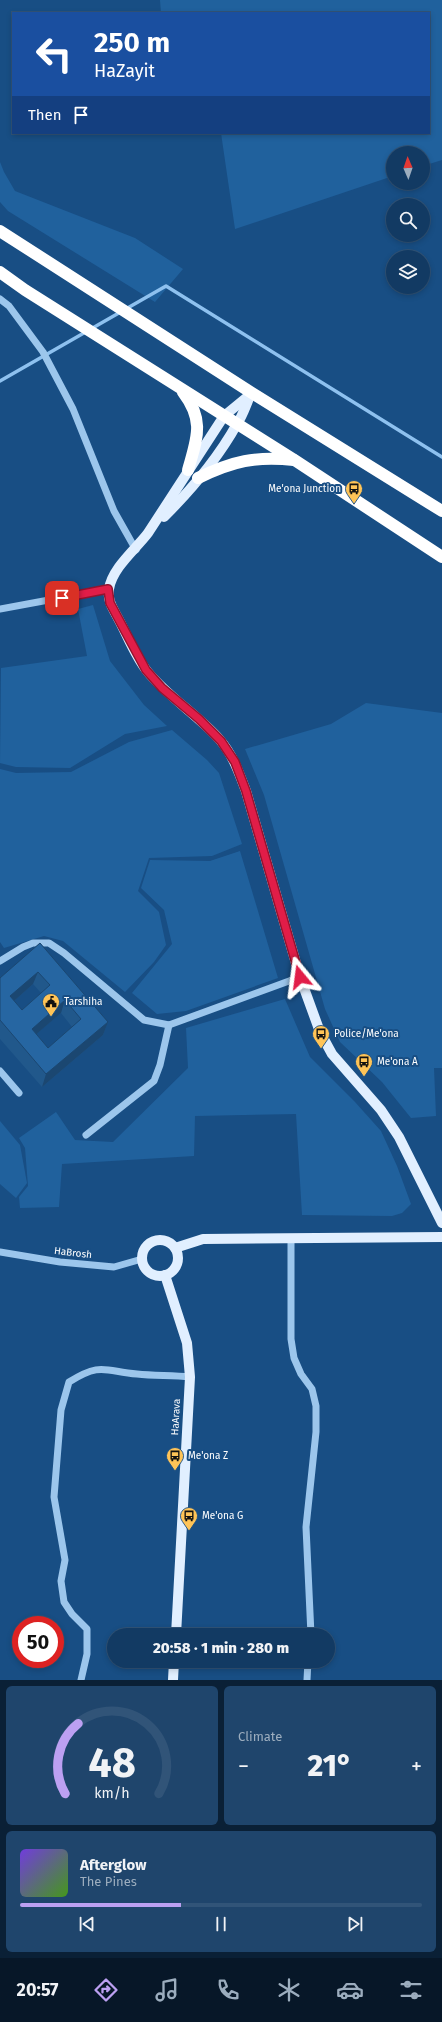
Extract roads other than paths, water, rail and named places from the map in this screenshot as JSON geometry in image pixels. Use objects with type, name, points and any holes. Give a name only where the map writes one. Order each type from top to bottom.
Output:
[{"type":"highway","points":[[0,227],[4,234],[252,393],[442,510]]},
{"type":"highway","points":[[0,272],[25,290],[296,460],[442,557]]},
{"type":"highway","points":[[179,386],[192,404],[198,420],[196,441],[188,470]]},
{"type":"highway","points":[[198,478],[222,466],[247,460],[268,458],[296,460]]},
{"type":"main road","points":[[252,393],[224,416],[148,533],[136,550],[117,569],[108,589],[110,603],[146,670],[162,688],[199,719],[221,741],[235,762],[246,791],[300,977],[320,1032],[332,1054],[381,1110],[399,1137],[442,1224]]},
{"type":"main road","points":[[148,533],[182,499],[198,478],[238,424],[252,393]]},
{"type":"main road","points":[[176,1248],[203,1239],[442,1237]]},
{"type":"main road","points":[[157,1240],[166,1241],[176,1248],[178,1262],[175,1268],[166,1275],[152,1274],[147,1270],[142,1259],[146,1247],[157,1240]]},
{"type":"main road","name":"HaArava","points":[[166,1275],[187,1343],[190,1377],[176,1628]]},
{"type":"main road","points":[[173,1680],[174,1668]]},
{"type":"street","points":[[0,299],[9,306],[43,352],[73,410],[114,511],[136,550]]},
{"type":"street","points":[[0,609],[108,589]]},
{"type":"street","points":[[0,961],[23,947],[33,943],[49,943],[64,953],[144,1020],[169,1025],[300,977]]},
{"type":"street","points":[[86,1134],[154,1081],[160,1065],[169,1025]]},
{"type":"street","points":[[0,1071],[19,1093]]},
{"type":"street","points":[[291,1239],[291,1339],[294,1358],[301,1374],[312,1389],[316,1406],[316,1432],[306,1527],[311,1628]]},
{"type":"street","name":"HaBrosh","points":[[0,1252],[60,1262],[114,1267],[142,1259]]},
{"type":"street","points":[[82,1680],[88,1629],[72,1614],[64,1602],[61,1581],[64,1560],[54,1497],[61,1410],[69,1382],[85,1372],[102,1368],[137,1374],[164,1374],[190,1377]]},
{"type":"street","points":[[306,1680],[307,1668]]},
{"type":"waterway","points":[[0,381],[166,286],[442,457]]},
{"type":"place","name":"Me'ona Junction","points":[[354,504]]},
{"type":"place","name":"Tarshiha","points":[[51,1017]]},
{"type":"place","name":"Police/Me'ona","points":[[321,1049]]},
{"type":"place","name":"Me'ona A","points":[[364,1077]]},
{"type":"place","name":"Me'ona Z","points":[[175,1471]]},
{"type":"place","name":"Me'ona G","points":[[189,1531]]}]
